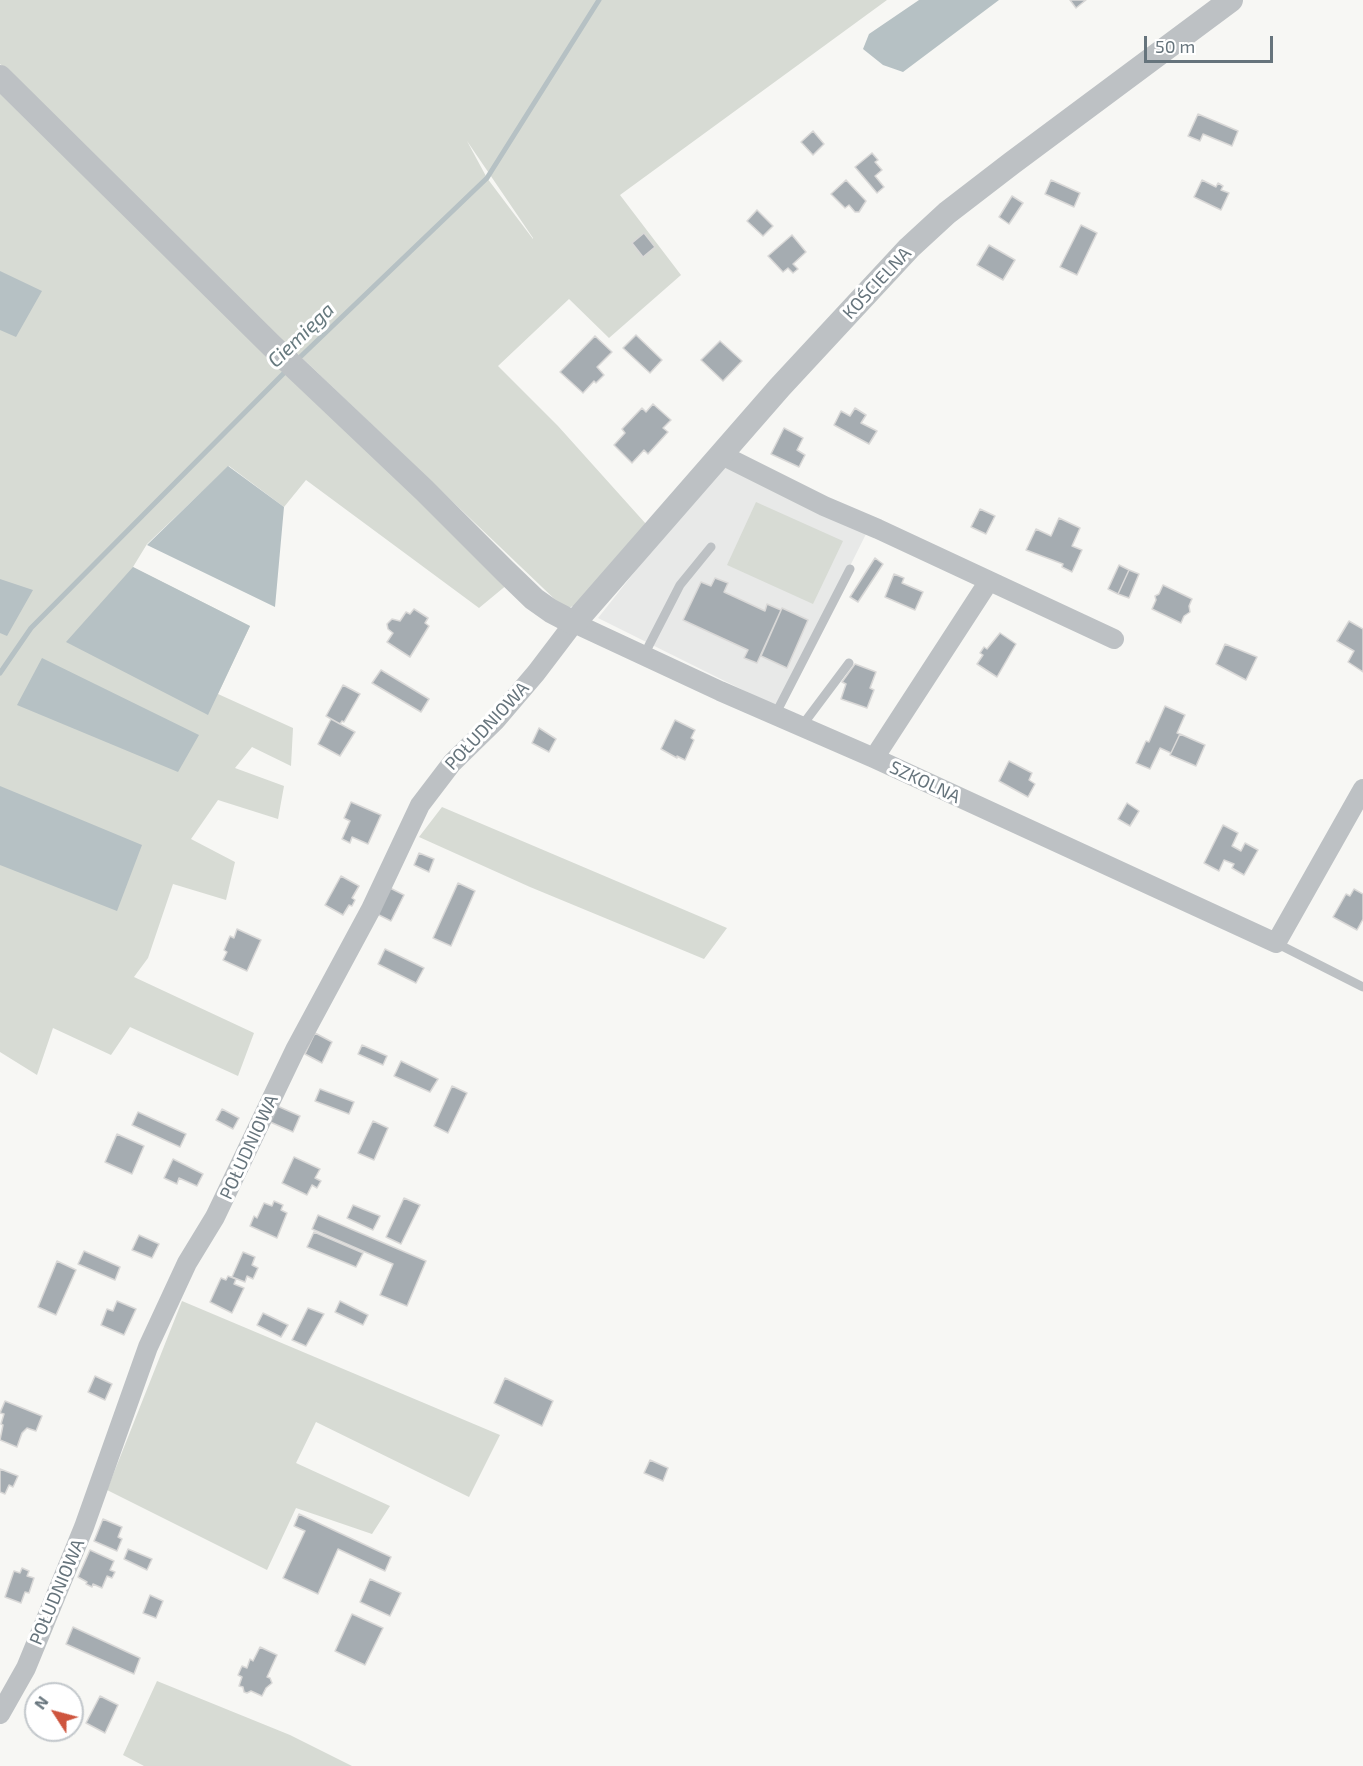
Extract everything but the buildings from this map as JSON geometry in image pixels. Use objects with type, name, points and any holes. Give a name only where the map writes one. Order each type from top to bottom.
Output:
[{"type":"street","name":"KOŚCIELNA","points":[[574,622],[780,387],[909,248],[947,213],[1011,163],[1231,0]]},
{"type":"street","points":[[0,77],[272,346],[534,599],[551,611],[574,622]]},
{"type":"street","points":[[720,454],[824,506],[1114,639]]},
{"type":"street","points":[[874,758],[989,581]]},
{"type":"street","name":"SZKOLNA","points":[[574,622],[1276,942]]},
{"type":"street","name":"POŁUDNIOWA","points":[[0,1714],[26,1668],[84,1527],[148,1347],[177,1284],[187,1263],[215,1218],[296,1050],[371,909],[420,805],[452,763],[496,720],[536,673],[574,622]]},
{"type":"street","points":[[1276,942],[1363,789]]},
{"type":"lane","points":[[644,655],[680,585],[711,547]]},
{"type":"lane","points":[[776,715],[850,569]]},
{"type":"lane","points":[[801,727],[849,663]]},
{"type":"lane","name":"SZKOLNA","points":[[1276,942],[1363,987]]},
{"type":"shaded area","points":[[0,0],[887,0],[620,195],[681,275],[609,338],[569,299],[498,366],[558,426],[646,524],[582,603],[565,609],[299,355],[272,332],[0,64]],"holes":[[[467,141],[533,238],[487,178]]]},
{"type":"shaded area","points":[[919,0],[999,0],[903,72],[883,65],[863,49],[869,34]]},
{"type":"shaded area","points":[[0,90],[508,584],[479,608],[306,480],[284,507],[229,466],[147,544],[133,567],[250,626],[218,694],[293,728],[291,766],[252,747],[235,768],[284,786],[278,819],[218,800],[191,839],[235,862],[226,900],[173,884],[148,958],[134,977],[254,1033],[238,1076],[130,1027],[111,1055],[53,1028],[37,1075],[0,1052]]},
{"type":"shaded area","points":[[0,271],[42,291],[16,337],[0,330]]},
{"type":"shaded area","points":[[726,457],[870,526],[779,708],[598,618]]},
{"type":"shaded area","points":[[228,466],[284,507],[275,607],[147,545]]},
{"type":"shaded area","points":[[756,502],[843,541],[813,604],[727,565]]},
{"type":"shaded area","points":[[133,567],[250,626],[208,715],[66,642]]},
{"type":"shaded area","points":[[0,579],[33,590],[7,636],[0,633]]},
{"type":"shaded area","points":[[42,658],[199,735],[178,772],[17,705]]},
{"type":"shaded area","points":[[0,786],[142,845],[117,911],[0,865]]},
{"type":"shaded area","points":[[442,807],[727,928],[704,959],[530,887],[419,837]]},
{"type":"shaded area","points":[[182,1301],[500,1435],[469,1497],[316,1422],[296,1463],[390,1506],[372,1534],[296,1508],[267,1570],[107,1490]]},
{"type":"shaded area","points":[[157,1681],[290,1735],[352,1766],[144,1766],[123,1755]]},
{"type":"waterway","name":"Ciemięga","points":[[296,361],[487,178],[599,0]]},
{"type":"waterway","name":"Ciemięga","points":[[0,673],[31,628],[287,370]]}]
